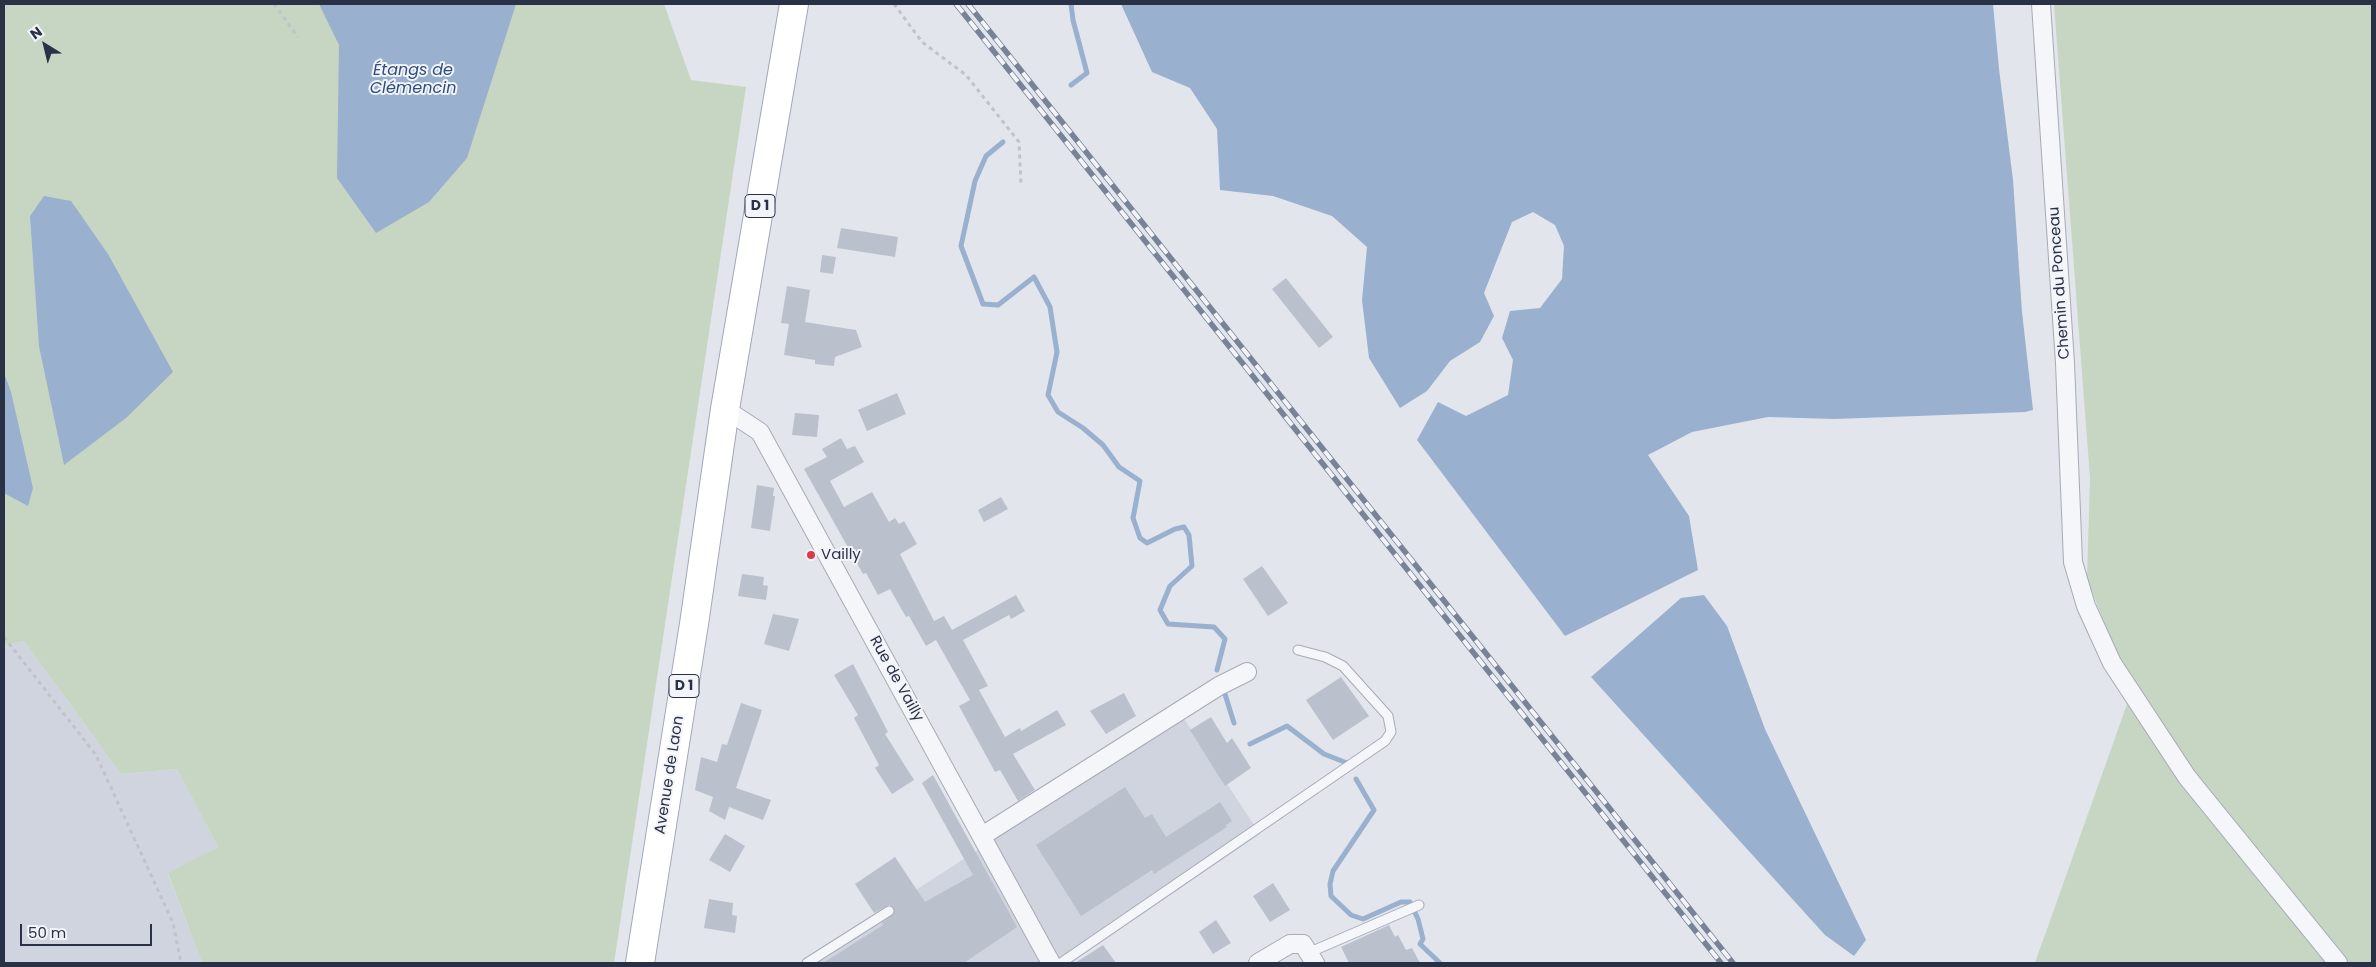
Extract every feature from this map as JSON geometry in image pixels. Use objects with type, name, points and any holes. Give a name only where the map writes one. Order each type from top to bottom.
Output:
[{"type":"main road","name":"D 1","points":[[725,409],[794,4]]},
{"type":"main road","name":"Avenue de Laon","points":[[640,963],[694,624],[725,409]]},
{"type":"street","name":"Chemin du Ponceau","points":[[2041,4],[2065,364],[2073,562],[2086,606],[2112,664],[2187,777],[2338,963]]},
{"type":"street","name":"Rue de Vailly","points":[[725,409],[760,432],[1051,963]]},
{"type":"street","points":[[982,836],[1219,686],[1247,672]]},
{"type":"street","points":[[1258,963],[1290,944],[1303,944],[1312,958]]},
{"type":"lane","points":[[1061,963],[1385,742],[1391,732],[1388,716],[1343,666],[1325,657],[1298,650]]},
{"type":"lane","points":[[1312,958],[1385,918],[1405,912],[1419,905]]},
{"type":"lane","points":[[807,963],[889,911]]},
{"type":"path","points":[[274,4],[298,37]]},
{"type":"path","points":[[894,4],[922,42],[966,75],[1019,142],[1021,184]]},
{"type":"path","points":[[4,637],[96,755],[174,923],[181,963]]},
{"type":"shaded area","points":[[24,641],[121,774],[177,769],[218,847],[168,874],[202,963],[4,963],[4,645]]},
{"type":"shaded area","points":[[1183,717],[1260,834],[1071,963],[803,963]]},
{"type":"green space","points":[[4,4],[664,4],[691,80],[746,87],[614,963],[202,963],[168,873],[218,847],[177,769],[121,774],[24,641],[4,645]]},
{"type":"green space","points":[[2054,4],[2372,4],[2372,963],[2035,963],[2132,690],[2087,580],[2090,478]]},
{"type":"water","name":"Étangs de Clémencin","points":[[319,4],[516,4],[467,158],[429,202],[376,233],[337,178],[339,45]]},
{"type":"water","points":[[1121,4],[1993,4],[2013,180],[2022,312],[2033,410],[2025,412],[1835,419],[1768,417],[1692,432],[1648,455],[1689,516],[1698,570],[1565,636],[1417,440],[1438,402],[1466,416],[1508,395],[1513,360],[1502,338],[1510,311],[1540,308],[1562,279],[1564,246],[1555,225],[1533,212],[1512,222],[1484,293],[1494,316],[1480,342],[1450,361],[1427,391],[1400,408],[1369,358],[1362,300],[1367,247],[1332,216],[1273,196],[1220,190],[1217,129],[1190,88],[1152,72]]},
{"type":"water","points":[[44,196],[71,201],[108,254],[173,372],[126,418],[64,465],[39,346],[30,216]]},
{"type":"water","points":[[4,373],[11,392],[33,488],[28,506],[4,493]]},
{"type":"water","points":[[1704,595],[1727,626],[1765,729],[1866,940],[1854,956],[1825,935],[1591,677],[1681,598]]},
{"type":"building","points":[[841,228],[898,237],[895,257],[837,248]]},
{"type":"building","points":[[822,255],[836,257],[833,274],[820,272]]},
{"type":"building","points":[[1286,278],[1333,337],[1319,348],[1272,289]]},
{"type":"building","points":[[787,286],[810,290],[805,322],[856,330],[862,347],[835,357],[834,366],[815,364],[815,360],[784,355],[789,324],[781,323]]},
{"type":"building","points":[[897,393],[906,414],[867,431],[858,410]]},
{"type":"building","points":[[795,413],[819,415],[817,437],[792,435]]},
{"type":"building","points":[[841,438],[847,449],[855,446],[864,462],[830,481],[844,507],[872,492],[889,522],[895,518],[899,524],[904,521],[917,544],[900,554],[934,621],[944,616],[952,630],[1016,595],[1025,611],[1011,619],[1009,615],[963,640],[988,686],[979,690],[1005,737],[1020,728],[1021,731],[1057,710],[1066,725],[1013,754],[1035,790],[1018,801],[1000,770],[995,772],[959,706],[970,700],[936,640],[926,646],[909,616],[906,617],[890,589],[878,595],[866,573],[863,574],[804,469],[827,457],[822,449]]},
{"type":"building","points":[[757,485],[774,488],[773,496],[775,496],[770,531],[751,528]]},
{"type":"building","points":[[1001,497],[1008,509],[984,522],[978,510]]},
{"type":"building","points":[[1262,566],[1288,603],[1268,616],[1243,579]]},
{"type":"building","points":[[742,574],[764,577],[763,585],[768,586],[766,600],[738,596]]},
{"type":"building","points":[[773,614],[799,619],[789,651],[764,644]]},
{"type":"building","points":[[853,664],[888,732],[885,734],[914,780],[892,794],[875,768],[879,765],[854,718],[858,715],[834,675]]},
{"type":"building","points":[[1341,677],[1369,716],[1333,740],[1306,700]]},
{"type":"building","points":[[1124,693],[1136,716],[1106,734],[1090,711]]},
{"type":"building","points":[[741,703],[762,710],[736,788],[771,800],[763,820],[729,807],[725,820],[709,811],[713,797],[695,790],[701,757],[717,762],[722,744],[727,745]]},
{"type":"building","points":[[1211,717],[1227,743],[1232,738],[1251,768],[1225,786],[1190,730]]},
{"type":"building","points":[[933,775],[1017,927],[964,963],[823,963],[883,925],[882,923],[894,914],[894,908],[889,905],[874,913],[855,884],[895,857],[925,902],[973,875],[922,783]]},
{"type":"building","points":[[1125,787],[1145,818],[1152,814],[1166,837],[1220,802],[1232,821],[1226,825],[1227,827],[1154,874],[1152,870],[1081,916],[1036,845]]},
{"type":"building","points":[[725,834],[745,846],[730,872],[709,860]]},
{"type":"building","points":[[1273,883],[1290,910],[1270,922],[1253,896]]},
{"type":"building","points":[[709,899],[733,903],[732,915],[737,916],[735,933],[704,928]]},
{"type":"building","points":[[1216,920],[1231,943],[1213,954],[1199,932]]},
{"type":"building","points":[[1389,925],[1395,937],[1398,935],[1406,950],[1412,948],[1420,963],[1349,963],[1341,947]]},
{"type":"building","points":[[1103,945],[1116,963],[1075,963]]},
{"type":"waterway","points":[[1071,4],[1073,20],[1087,73],[1071,85]]},
{"type":"waterway","points":[[1003,142],[986,156],[975,181],[961,246],[983,304],[998,305],[1034,277],[1050,307],[1057,352],[1048,395],[1058,412],[1083,428],[1103,445],[1119,467],[1140,481],[1133,518],[1140,538],[1147,543],[1175,529],[1184,527],[1189,535],[1192,566],[1170,586],[1160,610],[1168,624],[1214,627],[1225,639],[1217,670]]},
{"type":"waterway","points":[[1224,691],[1234,723]]},
{"type":"waterway","points":[[1250,744],[1287,726],[1324,754],[1347,763]]},
{"type":"waterway","points":[[1356,779],[1374,810],[1333,871],[1330,884],[1331,896],[1351,915],[1363,919],[1401,902],[1410,902],[1418,919],[1423,939],[1420,944],[1440,963]]},
{"type":"railway","points":[[956,4],[1721,963]]},
{"type":"railway","points":[[968,4],[1733,963]]},
{"type":"place","name":"Vailly","points":[[811,555]]}]
